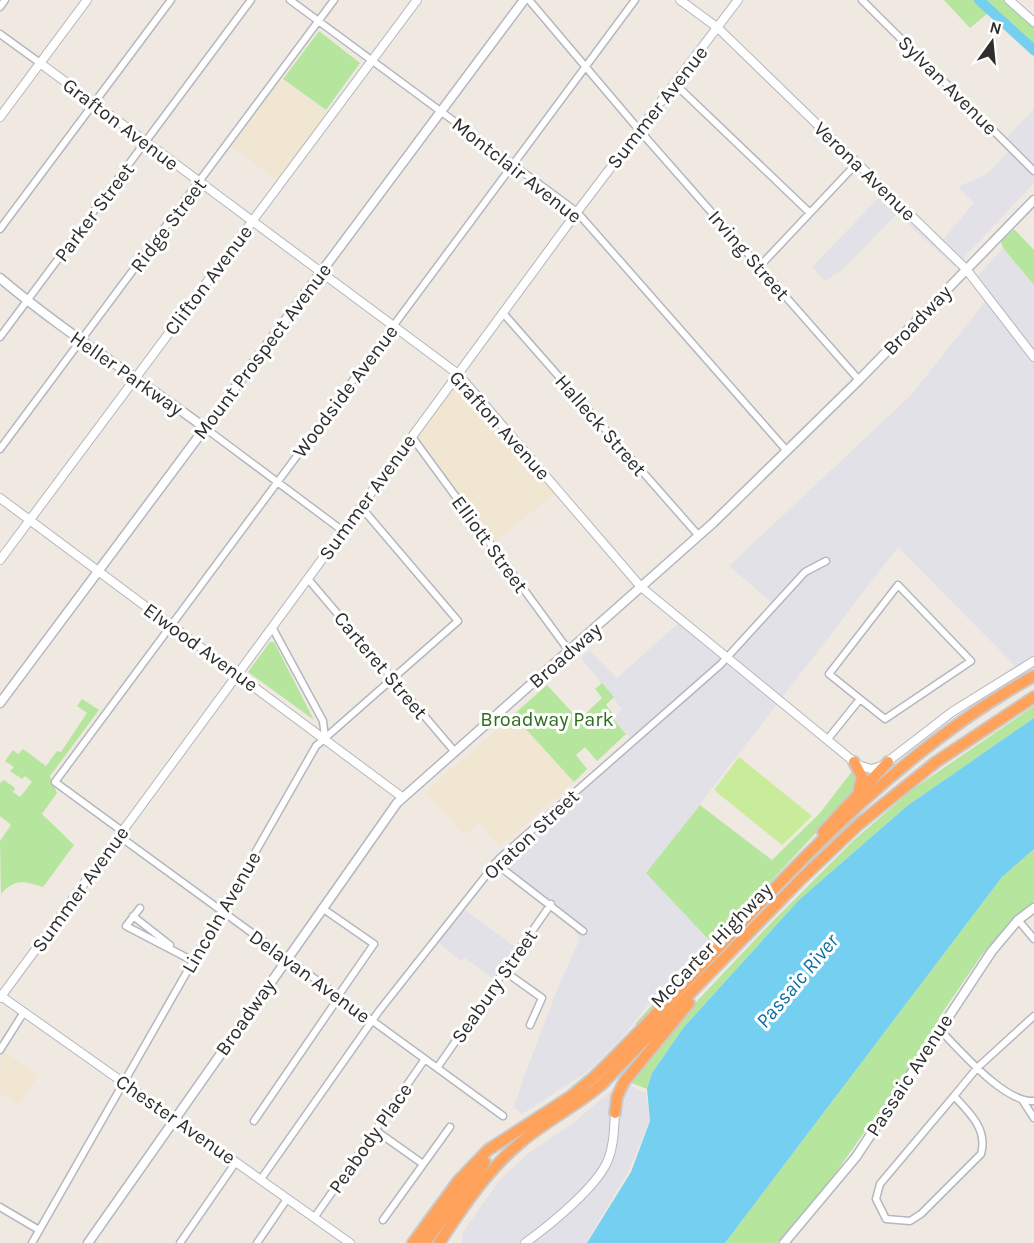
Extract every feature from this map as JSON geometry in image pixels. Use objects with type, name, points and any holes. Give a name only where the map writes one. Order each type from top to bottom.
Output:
[{"type":"highway","points":[[425,1243],[481,1165],[511,1137],[570,1097],[593,1078],[842,822],[901,767],[975,712],[1034,676]]},
{"type":"highway","name":"McCarter Highway","points":[[439,1243],[471,1196],[500,1160],[523,1139],[576,1105],[600,1085],[844,838],[905,786],[969,738],[1034,697]]},
{"type":"highway","points":[[854,762],[862,777],[856,795]]},
{"type":"highway","points":[[765,901],[856,795],[888,762]]},
{"type":"highway","points":[[615,1113],[618,1097],[629,1076],[765,916]]},
{"type":"highway","points":[[413,1243],[459,1179],[488,1150],[511,1137]]},
{"type":"main road","name":"Mount Prospect Avenue","points":[[0,703],[524,0]]},
{"type":"main road","name":"Broadway","points":[[88,1243],[402,797],[699,536],[859,380],[1033,202]]},
{"type":"main road","name":"Heller Parkway","points":[[0,278],[81,341],[136,377],[205,428]]},
{"type":"main road","name":"Passaic Avenue","points":[[784,1243],[856,1157],[992,951],[1018,920],[1034,908]]},
{"type":"street","points":[[0,7],[5,0]]},
{"type":"street","points":[[0,117],[87,0]]},
{"type":"street","points":[[0,229],[171,0]]},
{"type":"street","name":"Parker Street","points":[[0,337],[251,0]]},
{"type":"street","name":"Montclair Avenue","points":[[290,0],[577,212],[787,450]]},
{"type":"street","name":"Ridge Street","points":[[0,448],[334,0]]},
{"type":"street","name":"Clifton Avenue","points":[[0,560],[417,0]]},
{"type":"street","name":"Irving Street","points":[[529,0],[640,131],[859,380]]},
{"type":"street","name":"Woodside Avenue","points":[[55,782],[635,0]]},
{"type":"street","name":"Verona Avenue","points":[[680,0],[718,28],[966,270],[1034,357]]},
{"type":"street","name":"Summer Avenue","points":[[1,997],[577,212],[738,0]]},
{"type":"street","name":"Sylvan Avenue","points":[[862,0],[1034,171]]},
{"type":"street","points":[[1010,0],[1034,22]]},
{"type":"street","name":"Grafton Avenue","points":[[0,34],[458,374],[641,587],[854,762]]},
{"type":"street","points":[[675,84],[810,213]]},
{"type":"street","points":[[759,267],[857,163]]},
{"type":"street","name":"Halleck Street","points":[[502,314],[699,536]]},
{"type":"street","name":"Heller Parkway","points":[[205,428],[343,531]]},
{"type":"street","name":"Elliott Street","points":[[412,437],[569,651]]},
{"type":"street","name":"Elwood Avenue","points":[[0,498],[402,797]]},
{"type":"street","name":"Lincoln Avenue","points":[[32,1243],[314,749],[458,621],[361,507]]},
{"type":"street","name":"Oraton Street","points":[[261,1179],[372,1021],[495,863],[727,658],[805,572],[826,561]]},
{"type":"street","name":"Carteret Street","points":[[308,579],[455,752]]},
{"type":"street","points":[[898,585],[971,661],[885,719],[860,699],[829,674],[898,585]]},
{"type":"street","points":[[272,627],[323,721],[324,738]]},
{"type":"street","points":[[854,762],[871,770],[888,762],[952,712],[1034,661]]},
{"type":"street","points":[[827,740],[860,699]]},
{"type":"street","name":"Delavan Avenue","points":[[55,782],[221,912],[503,1116]]},
{"type":"street","points":[[495,863],[583,931]]},
{"type":"street","name":"Seabury Street","points":[[437,1068],[551,904]]},
{"type":"street","points":[[140,908],[126,926],[193,961]]},
{"type":"street","points":[[254,1121],[374,944],[322,908]]},
{"type":"street","points":[[134,916],[180,953]]},
{"type":"street","points":[[1018,920],[1034,939]]},
{"type":"street","points":[[504,971],[542,998],[530,1025]]},
{"type":"street","name":"Chester Avenue","points":[[1,997],[350,1243]]},
{"type":"street","points":[[0,1050],[24,1012]]},
{"type":"street","points":[[954,1096],[980,1128],[984,1144],[981,1154],[921,1214],[910,1221],[886,1219],[880,1212],[876,1199],[880,1184],[977,1068],[1034,1016]]},
{"type":"street","points":[[939,1029],[977,1068],[1017,1099],[1034,1101]]},
{"type":"street","name":"Peabody Place","points":[[314,1218],[425,1059]]},
{"type":"street","points":[[1023,1101],[1034,1118]]},
{"type":"street","points":[[525,1243],[564,1211],[604,1167],[613,1141],[615,1113]]},
{"type":"street","points":[[383,1220],[450,1127]]},
{"type":"street","points":[[375,1130],[423,1164]]},
{"type":"street","points":[[180,1243],[236,1162]]},
{"type":"street","points":[[257,1243],[287,1198]]},
{"type":"street","points":[[0,1207],[39,1230]]},
{"type":"shaded area","points":[[279,78],[330,114],[279,182],[230,145]]},
{"type":"shaded area","points":[[1034,109],[1034,183],[955,267],[897,214],[843,269],[825,281],[812,267],[886,190],[940,243],[974,203],[958,187],[987,174],[1011,149],[1003,141]]},
{"type":"shaded area","points":[[1003,248],[1034,285],[1034,661],[1019,670],[898,547],[647,873],[709,939],[647,1006],[620,1040],[590,1070],[522,1114],[514,1107],[559,985],[580,939],[567,918],[548,911],[501,859],[633,740],[613,719],[622,709],[581,658],[589,650],[617,678],[681,621],[727,659],[776,606],[729,566],[911,395],[989,297],[975,279]]},
{"type":"shaded area","points":[[457,375],[557,492],[492,544],[412,436]]},
{"type":"shaded area","points":[[513,715],[574,782],[500,847],[479,823],[464,835],[425,792]]},
{"type":"shaded area","points":[[461,907],[518,949],[495,980],[465,958],[461,961],[436,941]]},
{"type":"shaded area","points":[[1,1050],[39,1075],[19,1105],[0,1093]]},
{"type":"shaded area","points":[[622,1082],[646,1093],[650,1121],[628,1172],[586,1243],[462,1243],[463,1232],[498,1182],[526,1155],[573,1123]]},
{"type":"green space","points":[[944,0],[1005,0],[1034,26],[1034,57],[988,13],[970,28]]},
{"type":"green space","points":[[319,31],[360,63],[326,110],[283,79]]},
{"type":"green space","points":[[1014,229],[1034,250],[1034,285],[1003,248],[1001,241]]},
{"type":"green space","points":[[270,642],[274,642],[314,720],[248,672]]},
{"type":"green space","name":"Broadway Park","points":[[602,683],[614,697],[606,705],[615,716],[613,719],[626,734],[597,761],[585,747],[576,755],[587,769],[574,782],[513,715],[547,685],[579,720],[602,698],[595,689]]},
{"type":"green space","points":[[82,699],[99,710],[50,776],[57,793],[42,814],[74,845],[43,887],[20,882],[11,885],[1,894],[0,841],[11,825],[0,816],[0,783],[4,780],[15,788],[13,792],[20,797],[32,782],[25,776],[22,779],[10,771],[14,767],[5,761],[13,750],[18,754],[23,749],[46,766],[57,751],[61,752],[87,713],[77,706]]},
{"type":"green space","points":[[1034,706],[1034,718],[907,806],[799,900],[684,1027],[652,1073],[647,1089],[629,1082],[698,1000],[854,840],[913,789]]},
{"type":"green space","points":[[739,757],[812,816],[782,845],[714,790]]},
{"type":"green space","points":[[853,770],[858,775],[852,794],[637,1025],[635,1024],[710,941],[646,873],[700,805],[772,860],[820,813]]},
{"type":"green space","points":[[1034,849],[1034,902],[1015,918],[981,956],[942,1013],[926,1044],[828,1184],[777,1243],[725,1243],[1002,877]]},
{"type":"water","name":"Passaic River","points":[[1034,718],[1034,849],[1002,877],[725,1243],[587,1243],[631,1172],[650,1121],[647,1089],[652,1073],[684,1027],[799,900],[907,806]]},
{"type":"waterway","points":[[979,0],[1034,50]]}]
